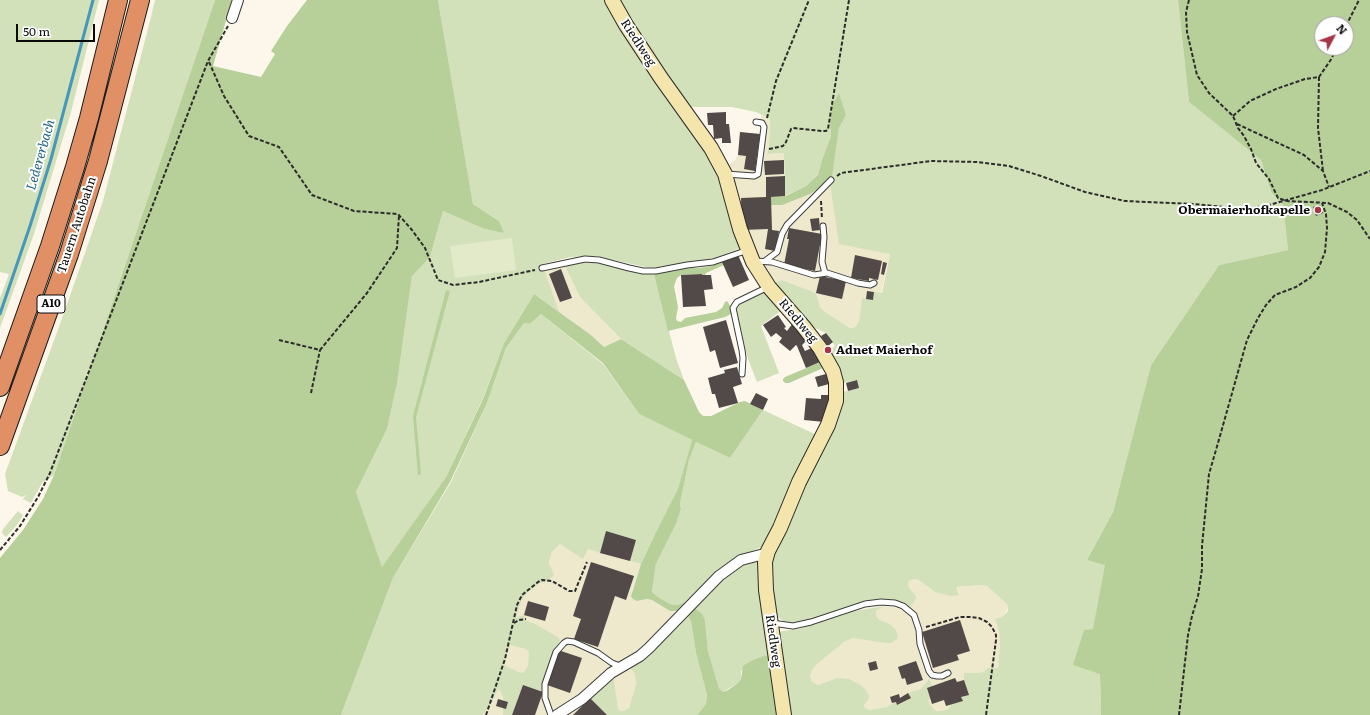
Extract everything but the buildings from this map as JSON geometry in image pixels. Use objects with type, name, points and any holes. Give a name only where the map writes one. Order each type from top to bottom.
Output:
[{"type":"highway","name":"Tauern Autobahn","points":[[0,387],[50,246],[75,167],[89,118],[118,0]]},
{"type":"highway","name":"Tauern Autobahn","points":[[0,446],[69,254],[98,161],[140,0]]},
{"type":"street","points":[[232,18],[238,0]]},
{"type":"street","name":"Riedlweg","points":[[612,0],[626,25],[661,78],[711,148],[725,174],[740,229],[755,257],[768,287],[803,326],[827,360],[833,371],[836,382],[837,391],[834,411],[799,482],[765,562],[764,572],[766,590],[784,715]]},
{"type":"street","points":[[557,715],[582,699],[611,673],[640,656],[719,576],[741,560],[768,553]]},
{"type":"lane","points":[[725,174],[756,175],[759,172],[764,127],[762,124],[756,122]]},
{"type":"lane","points":[[542,268],[585,259],[592,259],[643,271],[656,271],[681,266],[755,257],[777,252],[782,234],[787,225],[822,187],[831,180]]},
{"type":"lane","points":[[823,226],[824,243],[822,262],[825,273]]},
{"type":"lane","points":[[755,257],[811,274],[825,273],[858,283],[870,285],[874,283]]},
{"type":"lane","points":[[742,374],[743,358],[733,308],[737,302],[768,287]]},
{"type":"lane","points":[[771,623],[793,626],[811,622],[865,604],[881,602],[895,603],[909,610],[914,615],[919,630],[920,644],[929,671],[932,675],[942,676],[948,673]]},
{"type":"lane","points":[[550,715],[545,698],[545,684],[556,652],[564,643],[567,641],[574,642],[598,653],[616,665],[621,666]]},
{"type":"path","points":[[764,127],[776,81],[809,0]]},
{"type":"path","points":[[762,149],[778,148],[783,146],[793,128],[822,131],[826,131],[828,129],[849,0]]},
{"type":"path","points":[[1189,0],[1186,12],[1187,32],[1197,75],[1209,92],[1233,116],[1256,163],[1269,179],[1278,198],[1287,201],[1328,203],[1347,212],[1357,220],[1370,239]]},
{"type":"path","points":[[1351,16],[1359,0]]},
{"type":"path","points":[[0,550],[20,526],[38,497],[50,473],[208,61],[232,18]]},
{"type":"path","points":[[1330,187],[1323,171],[1318,128],[1320,77],[1333,56]]},
{"type":"path","points":[[208,61],[224,96],[249,136],[279,147],[312,195],[354,211],[398,214],[425,248],[438,280],[453,285],[479,282],[542,268]]},
{"type":"path","points":[[1233,116],[1250,101],[1276,89],[1305,79],[1320,77]]},
{"type":"path","points":[[1236,124],[1304,154],[1323,171]]},
{"type":"path","points":[[831,180],[841,173],[932,161],[977,162],[1009,166],[1085,192],[1125,201],[1194,204],[1245,209],[1287,201],[1330,187],[1370,170]]},
{"type":"path","points":[[822,187],[820,211],[823,226]]},
{"type":"path","points":[[1179,715],[1188,635],[1198,596],[1202,569],[1204,516],[1209,474],[1213,458],[1248,340],[1258,318],[1266,305],[1276,295],[1296,287],[1310,278],[1319,267],[1325,252],[1327,228],[1326,214],[1322,203]]},
{"type":"path","points":[[310,394],[320,350],[367,293],[397,248],[398,214]]},
{"type":"path","points":[[279,340],[320,350]]},
{"type":"path","points":[[486,715],[504,659],[520,600],[527,590],[542,580],[552,581],[569,591],[575,591],[587,562]]},
{"type":"path","points":[[919,630],[960,617],[978,618],[987,622],[992,627],[996,634],[996,640],[986,715]]},
{"type":"path","points":[[514,623],[519,620],[526,619]]},
{"type":"shaded area","points":[[761,115],[770,119],[767,154],[784,153],[785,196],[771,197],[771,205],[819,188],[832,176],[830,183],[890,253],[881,293],[873,300],[862,299],[859,321],[853,328],[850,328],[825,312],[820,307],[816,293],[782,280],[771,284],[751,248],[726,167],[735,160],[738,155],[740,132],[760,134]]},
{"type":"shaded area","points":[[565,266],[580,297],[621,339],[604,347],[591,335],[559,312],[543,271]]},
{"type":"shaded area","points":[[606,531],[636,540],[630,561],[641,564],[632,590],[637,601],[647,599],[652,600],[670,611],[676,612],[681,619],[629,665],[635,675],[636,684],[629,708],[623,711],[619,710],[614,680],[590,698],[607,715],[483,715],[493,701],[520,601],[540,582],[546,582],[552,552],[560,544],[587,550],[590,548],[600,553]]},
{"type":"shaded area","points":[[917,579],[935,592],[959,594],[956,587],[987,586],[1007,604],[1008,608],[1002,617],[995,620],[999,632],[1000,644],[997,715],[948,709],[942,711],[887,707],[869,710],[865,708],[864,705],[868,700],[837,678],[818,685],[812,683],[810,677],[812,670],[844,642],[853,638],[861,639],[888,623],[880,620],[876,616],[876,611],[884,606],[894,607],[906,612],[916,599],[916,596],[908,585],[909,581]]},
{"type":"green space","points":[[0,0],[99,0],[71,112],[34,234],[0,328],[0,298],[9,274],[0,272]]},
{"type":"green space","points":[[155,0],[215,0],[54,475],[42,483],[31,503],[23,499],[26,495],[22,497],[8,491],[5,474],[103,201]]},
{"type":"green space","points":[[215,0],[234,0],[227,17],[213,66],[261,77],[275,54],[271,51],[287,26],[307,0],[438,0],[473,204],[499,221],[504,233],[482,228],[443,211],[430,257],[412,276],[397,384],[387,429],[356,492],[382,567],[446,477],[483,399],[504,343],[534,294],[591,335],[604,347],[621,339],[684,380],[699,412],[703,416],[711,416],[745,401],[763,410],[730,458],[696,442],[689,460],[680,504],[681,509],[676,524],[656,564],[652,592],[670,604],[677,605],[689,601],[680,611],[670,611],[652,600],[647,599],[637,601],[631,596],[641,564],[678,489],[692,440],[639,414],[603,363],[541,314],[530,324],[524,323],[506,348],[487,403],[450,482],[393,578],[341,715],[0,715],[0,558],[23,530],[43,499],[54,475]]},
{"type":"green space","points":[[438,0],[605,0],[718,166],[743,247],[708,261],[650,268],[596,256],[571,257],[542,264],[559,312],[534,294],[504,343],[483,398],[446,477],[382,568],[356,492],[387,429],[397,384],[412,275],[430,257],[443,211],[482,228],[499,221],[473,204]]},
{"type":"green space","points":[[617,0],[1178,0],[1189,102],[1261,160],[1271,192],[1283,205],[1288,250],[1219,265],[1151,365],[1113,512],[1087,560],[1106,564],[1100,674],[1101,715],[787,715],[779,633],[782,631],[799,629],[854,611],[884,606],[876,611],[876,616],[895,629],[898,635],[897,639],[891,643],[853,638],[844,642],[812,670],[810,677],[812,682],[818,685],[837,678],[849,679],[859,684],[866,690],[869,696],[864,705],[865,708],[869,710],[887,707],[896,702],[897,705],[902,703],[911,698],[908,693],[921,689],[929,679],[932,686],[927,688],[930,697],[928,701],[936,711],[942,711],[948,709],[952,704],[962,701],[961,697],[968,695],[964,680],[964,673],[980,673],[988,668],[998,668],[1000,644],[999,632],[995,619],[1002,617],[1008,611],[1008,608],[1007,604],[987,586],[956,587],[959,595],[951,596],[935,592],[917,579],[913,579],[909,581],[908,585],[916,596],[916,599],[910,607],[895,600],[872,600],[840,609],[808,621],[786,623],[775,615],[768,568],[840,392],[859,388],[856,380],[840,384],[827,352],[835,346],[826,333],[809,325],[771,284],[782,280],[816,293],[820,307],[825,312],[850,328],[853,328],[859,321],[862,298],[873,300],[874,292],[882,293],[890,254],[839,244],[830,183],[839,128],[846,115],[839,94],[832,105],[830,125],[831,136],[818,175],[806,186],[785,196],[784,153],[767,154],[770,119],[756,112],[732,107],[687,107]]},
{"type":"green space","points":[[1178,0],[1370,0],[1370,715],[1101,715],[1100,674],[1073,665],[1084,630],[1093,629],[1105,565],[1087,560],[1113,512],[1151,365],[1219,265],[1288,250],[1283,205],[1271,192],[1261,160],[1189,102]]},
{"type":"green space","points":[[839,93],[846,115],[839,128],[832,176],[810,194],[782,205],[771,205],[771,197],[786,196],[806,186],[818,175],[831,136],[830,125],[832,105]]},
{"type":"green space","points":[[512,238],[516,270],[455,278],[450,246]]},
{"type":"green space","points":[[587,262],[602,263],[640,274],[654,274],[676,358],[684,380],[621,339],[580,297],[565,266]]},
{"type":"green space","points":[[722,262],[724,265],[706,273],[705,275],[681,275],[677,278],[674,286],[678,307],[676,318],[677,321],[681,322],[685,318],[716,312],[722,308],[727,301],[731,307],[731,314],[725,317],[668,331],[654,274],[682,268],[711,266]]},
{"type":"green space","points":[[446,290],[450,291],[416,417],[421,474],[418,475],[413,416]]},
{"type":"green space","points":[[765,292],[783,309],[761,326],[779,373],[757,382],[747,356],[736,311],[737,307],[743,302]]},
{"type":"green space","points":[[541,314],[603,364],[639,414],[692,440],[678,490],[641,564],[630,561],[636,540],[606,531],[600,553],[588,549],[583,559],[560,544],[552,552],[549,563],[554,575],[546,582],[540,583],[528,592],[521,601],[516,618],[524,615],[526,621],[533,623],[559,638],[560,642],[553,656],[541,691],[523,685],[512,715],[503,715],[503,708],[506,709],[508,703],[504,701],[498,688],[493,701],[483,715],[341,715],[393,578],[451,482],[487,403],[506,348],[524,323],[530,324]],"holes":[[[510,645],[526,649],[529,652],[528,666],[524,672],[521,673],[504,665]]]},
{"type":"green space","points":[[823,361],[830,382],[826,371],[823,368],[789,383],[785,383],[783,381],[785,377]]},
{"type":"green space","points":[[763,410],[819,436],[767,544],[739,558],[689,601],[677,605],[670,604],[652,592],[656,564],[676,524],[681,509],[680,504],[689,460],[696,442],[730,458]]},
{"type":"green space","points":[[18,511],[23,515],[17,525],[6,537],[2,533],[3,529]]},
{"type":"green space","points":[[758,561],[761,564],[772,657],[741,671],[741,678],[738,683],[723,692],[719,688],[708,651],[705,620],[693,607],[712,585],[741,564]]},
{"type":"green space","points":[[693,607],[702,614],[705,620],[708,651],[719,688],[723,692],[738,683],[741,679],[743,666],[753,660],[764,656],[772,657],[782,715],[697,715],[706,704],[707,695],[696,653],[691,621],[686,613]]},
{"type":"green space","points":[[686,613],[691,621],[696,653],[707,695],[706,704],[697,715],[607,715],[590,698],[613,678],[619,710],[623,711],[629,708],[636,684],[635,675],[629,665]]},
{"type":"waterway","name":"Ledererbach","points":[[0,314],[51,159],[93,0]]},
{"type":"place","name":"Obermaierhofkapelle","points":[[1318,210]]},
{"type":"place","name":"Adnet Maierhof","points":[[828,350]]}]
